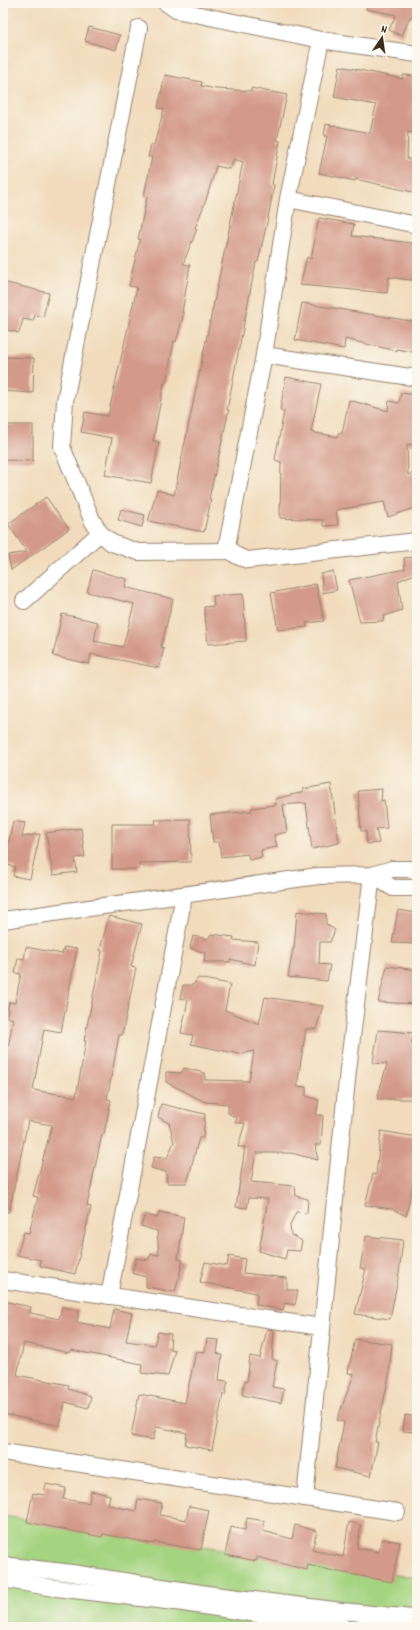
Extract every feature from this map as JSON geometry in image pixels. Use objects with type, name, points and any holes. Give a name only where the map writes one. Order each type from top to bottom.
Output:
[{"type":"street","points":[[166,3],[176,10],[321,40],[417,54]]},
{"type":"street","points":[[139,28],[65,409],[62,447],[92,520],[100,533],[112,543],[138,552],[231,551]]},
{"type":"street","points":[[321,40],[288,199],[264,355],[227,545],[237,557],[248,560],[417,541]]},
{"type":"street","points":[[288,199],[417,225]]},
{"type":"street","points":[[264,355],[417,378]]},
{"type":"street","points":[[24,601],[100,533]]},
{"type":"street","points":[[3,920],[318,876],[372,875],[392,869],[417,869]]},
{"type":"street","points":[[372,875],[393,888],[417,888]]},
{"type":"street","points":[[305,1498],[348,1070],[372,875]]},
{"type":"street","points":[[109,1296],[184,895]]},
{"type":"street","points":[[3,1280],[322,1327]]},
{"type":"street","points":[[3,1452],[397,1512]]},
{"type":"street","points":[[3,1565],[72,1573],[207,1594],[413,1620]]},
{"type":"street","points":[[3,1579],[48,1587],[183,1603],[343,1627]]},
{"type":"green space","points":[[3,1516],[417,1578],[417,1627],[55,1627],[3,1622]]},
{"type":"building","points":[[367,3],[417,3],[417,18],[410,17],[402,36],[389,30],[396,15],[366,9]]},
{"type":"building","points":[[89,27],[120,35],[116,50],[85,41]]},
{"type":"building","points":[[340,66],[403,79],[403,75],[417,76],[417,134],[408,132],[407,159],[417,161],[417,193],[355,179],[355,181],[319,173],[327,136],[324,136],[326,124],[370,133],[376,105],[334,97]]},
{"type":"building","points":[[165,75],[202,82],[201,86],[216,89],[251,91],[251,88],[287,95],[277,140],[280,141],[272,184],[274,185],[268,218],[258,262],[256,262],[227,410],[229,410],[209,499],[211,499],[204,532],[148,521],[157,490],[174,495],[243,162],[234,159],[230,169],[216,166],[206,200],[195,228],[197,229],[183,264],[190,265],[182,313],[184,313],[176,342],[174,341],[166,383],[164,383],[153,441],[159,442],[151,483],[105,475],[112,438],[81,432],[85,412],[108,416],[137,287],[129,286],[140,239],[138,239],[147,197],[144,196],[152,157],[148,157],[151,145],[154,145],[164,109],[158,108]]},
{"type":"building","points":[[319,218],[354,224],[352,236],[412,243],[412,245],[417,247],[417,281],[389,277],[387,293],[300,285],[307,257],[311,259]]},
{"type":"building","points":[[3,282],[49,293],[43,317],[35,315],[33,321],[23,319],[19,333],[3,329]]},
{"type":"building","points":[[302,303],[417,322],[417,353],[397,349],[397,351],[345,339],[344,349],[295,340]]},
{"type":"building","points":[[3,357],[34,358],[33,393],[3,391]]},
{"type":"building","points":[[286,377],[321,384],[311,432],[338,437],[338,433],[342,433],[349,400],[388,411],[389,401],[399,403],[401,393],[417,395],[417,446],[407,444],[408,475],[415,473],[417,480],[417,507],[388,517],[384,502],[336,510],[338,525],[323,526],[323,520],[280,518],[281,462],[275,460],[284,411],[280,410]]},
{"type":"building","points":[[3,425],[33,425],[33,461],[3,460]]},
{"type":"building","points":[[46,497],[69,529],[11,570],[8,555],[27,552],[8,524]]},
{"type":"building","points":[[121,509],[145,515],[142,527],[118,520]]},
{"type":"building","points":[[417,557],[417,573],[398,581],[402,610],[384,616],[383,621],[360,622],[349,580],[405,569],[404,558]]},
{"type":"building","points":[[93,570],[127,579],[125,587],[173,599],[161,647],[164,648],[159,668],[91,654],[89,664],[53,656],[62,614],[98,622],[94,641],[123,647],[134,604],[87,592]]},
{"type":"building","points":[[333,571],[337,590],[323,593],[321,574]]},
{"type":"building","points":[[316,584],[324,621],[306,623],[307,627],[278,630],[271,593]]},
{"type":"building","points":[[243,594],[246,641],[208,644],[204,607],[214,606],[213,596]]},
{"type":"building","points":[[331,784],[339,843],[312,849],[306,803],[283,805],[287,832],[274,835],[277,847],[261,850],[262,857],[249,860],[248,854],[221,857],[219,842],[213,842],[210,815],[252,811],[251,808],[276,805],[275,799],[303,792],[303,789]]},
{"type":"building","points":[[382,789],[381,801],[384,800],[387,828],[376,829],[379,843],[367,844],[366,831],[361,831],[358,791]]},
{"type":"building","points":[[190,819],[191,862],[139,863],[139,869],[112,869],[112,824],[156,824],[155,820]]},
{"type":"building","points":[[13,821],[25,823],[22,837],[40,834],[30,879],[13,876],[15,867],[4,864]]},
{"type":"building","points":[[81,828],[85,857],[75,858],[77,872],[53,875],[46,833]]},
{"type":"building","points":[[398,910],[417,913],[417,944],[392,943]]},
{"type":"building","points":[[297,911],[326,914],[326,924],[335,930],[330,942],[320,942],[319,964],[330,965],[327,981],[288,977],[294,949]]},
{"type":"building","points":[[109,916],[142,924],[131,967],[136,968],[122,1035],[119,1035],[107,1099],[111,1100],[104,1134],[102,1134],[87,1206],[91,1207],[75,1274],[40,1266],[41,1260],[17,1255],[24,1232],[29,1233],[38,1197],[33,1196],[52,1125],[28,1121],[9,1212],[3,1212],[3,1047],[8,1048],[13,1019],[7,1017],[9,1002],[15,1003],[21,974],[15,973],[18,958],[24,959],[26,947],[62,954],[64,947],[77,949],[61,1032],[44,1029],[33,1090],[76,1097],[86,1041],[84,1041],[102,951],[100,950]]},
{"type":"building","points":[[211,934],[234,937],[233,940],[258,942],[255,965],[230,959],[230,962],[204,962],[205,953],[190,948],[193,936],[208,939]]},
{"type":"building","points":[[387,966],[417,970],[417,1004],[378,1002]]},
{"type":"building","points":[[198,978],[230,984],[225,1010],[259,1024],[265,997],[323,1006],[316,1029],[306,1029],[297,1086],[306,1087],[306,1096],[319,1100],[316,1115],[323,1115],[321,1145],[315,1145],[318,1160],[291,1153],[256,1153],[251,1182],[295,1186],[296,1196],[308,1199],[307,1213],[296,1212],[290,1225],[291,1235],[302,1241],[300,1251],[287,1250],[285,1259],[259,1251],[268,1199],[249,1198],[247,1208],[236,1207],[245,1147],[238,1147],[245,1123],[235,1123],[237,1118],[228,1113],[228,1104],[205,1102],[166,1082],[166,1072],[181,1073],[184,1068],[205,1073],[205,1080],[249,1081],[254,1051],[239,1054],[191,1044],[193,1035],[181,1033],[188,1000],[180,998],[183,985],[193,985]]},
{"type":"building","points":[[378,1030],[414,1033],[411,1043],[417,1044],[417,1099],[377,1099],[387,1064],[373,1063]]},
{"type":"building","points":[[161,1104],[205,1114],[203,1138],[199,1138],[187,1183],[167,1183],[166,1172],[151,1168],[154,1157],[167,1158],[174,1142],[169,1123],[158,1117]]},
{"type":"building","points":[[381,1131],[417,1137],[413,1183],[406,1216],[392,1209],[365,1205],[373,1174],[376,1175]]},
{"type":"building","points":[[159,1212],[184,1217],[178,1259],[183,1260],[175,1292],[146,1287],[146,1277],[132,1273],[136,1258],[148,1260],[151,1254],[159,1255],[157,1231],[141,1226],[145,1214],[157,1218]]},
{"type":"building","points":[[366,1236],[403,1240],[399,1273],[390,1319],[355,1314],[366,1269],[360,1268]]},
{"type":"building","points":[[229,1256],[245,1259],[243,1273],[287,1278],[287,1289],[298,1291],[295,1305],[285,1303],[283,1310],[256,1305],[257,1293],[200,1282],[205,1262],[227,1266]]},
{"type":"building","points":[[3,1301],[31,1307],[30,1313],[59,1319],[62,1307],[79,1310],[77,1322],[110,1329],[114,1309],[132,1313],[126,1341],[154,1345],[158,1332],[171,1334],[170,1349],[175,1350],[168,1376],[141,1373],[142,1364],[71,1350],[70,1353],[24,1343],[17,1375],[69,1385],[68,1389],[91,1396],[88,1408],[65,1402],[60,1426],[3,1414]]},
{"type":"building","points":[[267,1329],[274,1330],[272,1359],[277,1361],[272,1387],[284,1389],[281,1403],[242,1395],[245,1381],[247,1382],[250,1356],[260,1358]]},
{"type":"building","points":[[207,1339],[219,1340],[217,1353],[222,1355],[219,1380],[228,1381],[225,1395],[223,1394],[212,1450],[185,1445],[187,1433],[156,1427],[153,1440],[131,1436],[139,1394],[185,1403],[196,1351],[205,1352]]},
{"type":"building","points":[[355,1339],[392,1344],[389,1376],[375,1442],[378,1442],[371,1476],[335,1468],[344,1422],[337,1420],[354,1374],[348,1373]]},
{"type":"building","points":[[405,1415],[417,1417],[416,1432],[403,1431]]},
{"type":"building","points":[[46,1484],[66,1488],[63,1499],[89,1503],[91,1491],[110,1495],[108,1505],[136,1511],[138,1499],[162,1503],[160,1515],[186,1520],[189,1506],[209,1510],[201,1550],[154,1542],[154,1544],[103,1534],[102,1537],[27,1522],[33,1493],[44,1495]]},
{"type":"building","points":[[247,1518],[265,1521],[263,1531],[292,1539],[295,1525],[317,1531],[312,1550],[343,1557],[349,1522],[361,1525],[357,1548],[379,1552],[382,1539],[400,1542],[392,1582],[308,1565],[307,1570],[257,1557],[257,1561],[225,1555],[231,1527],[245,1530]]}]
